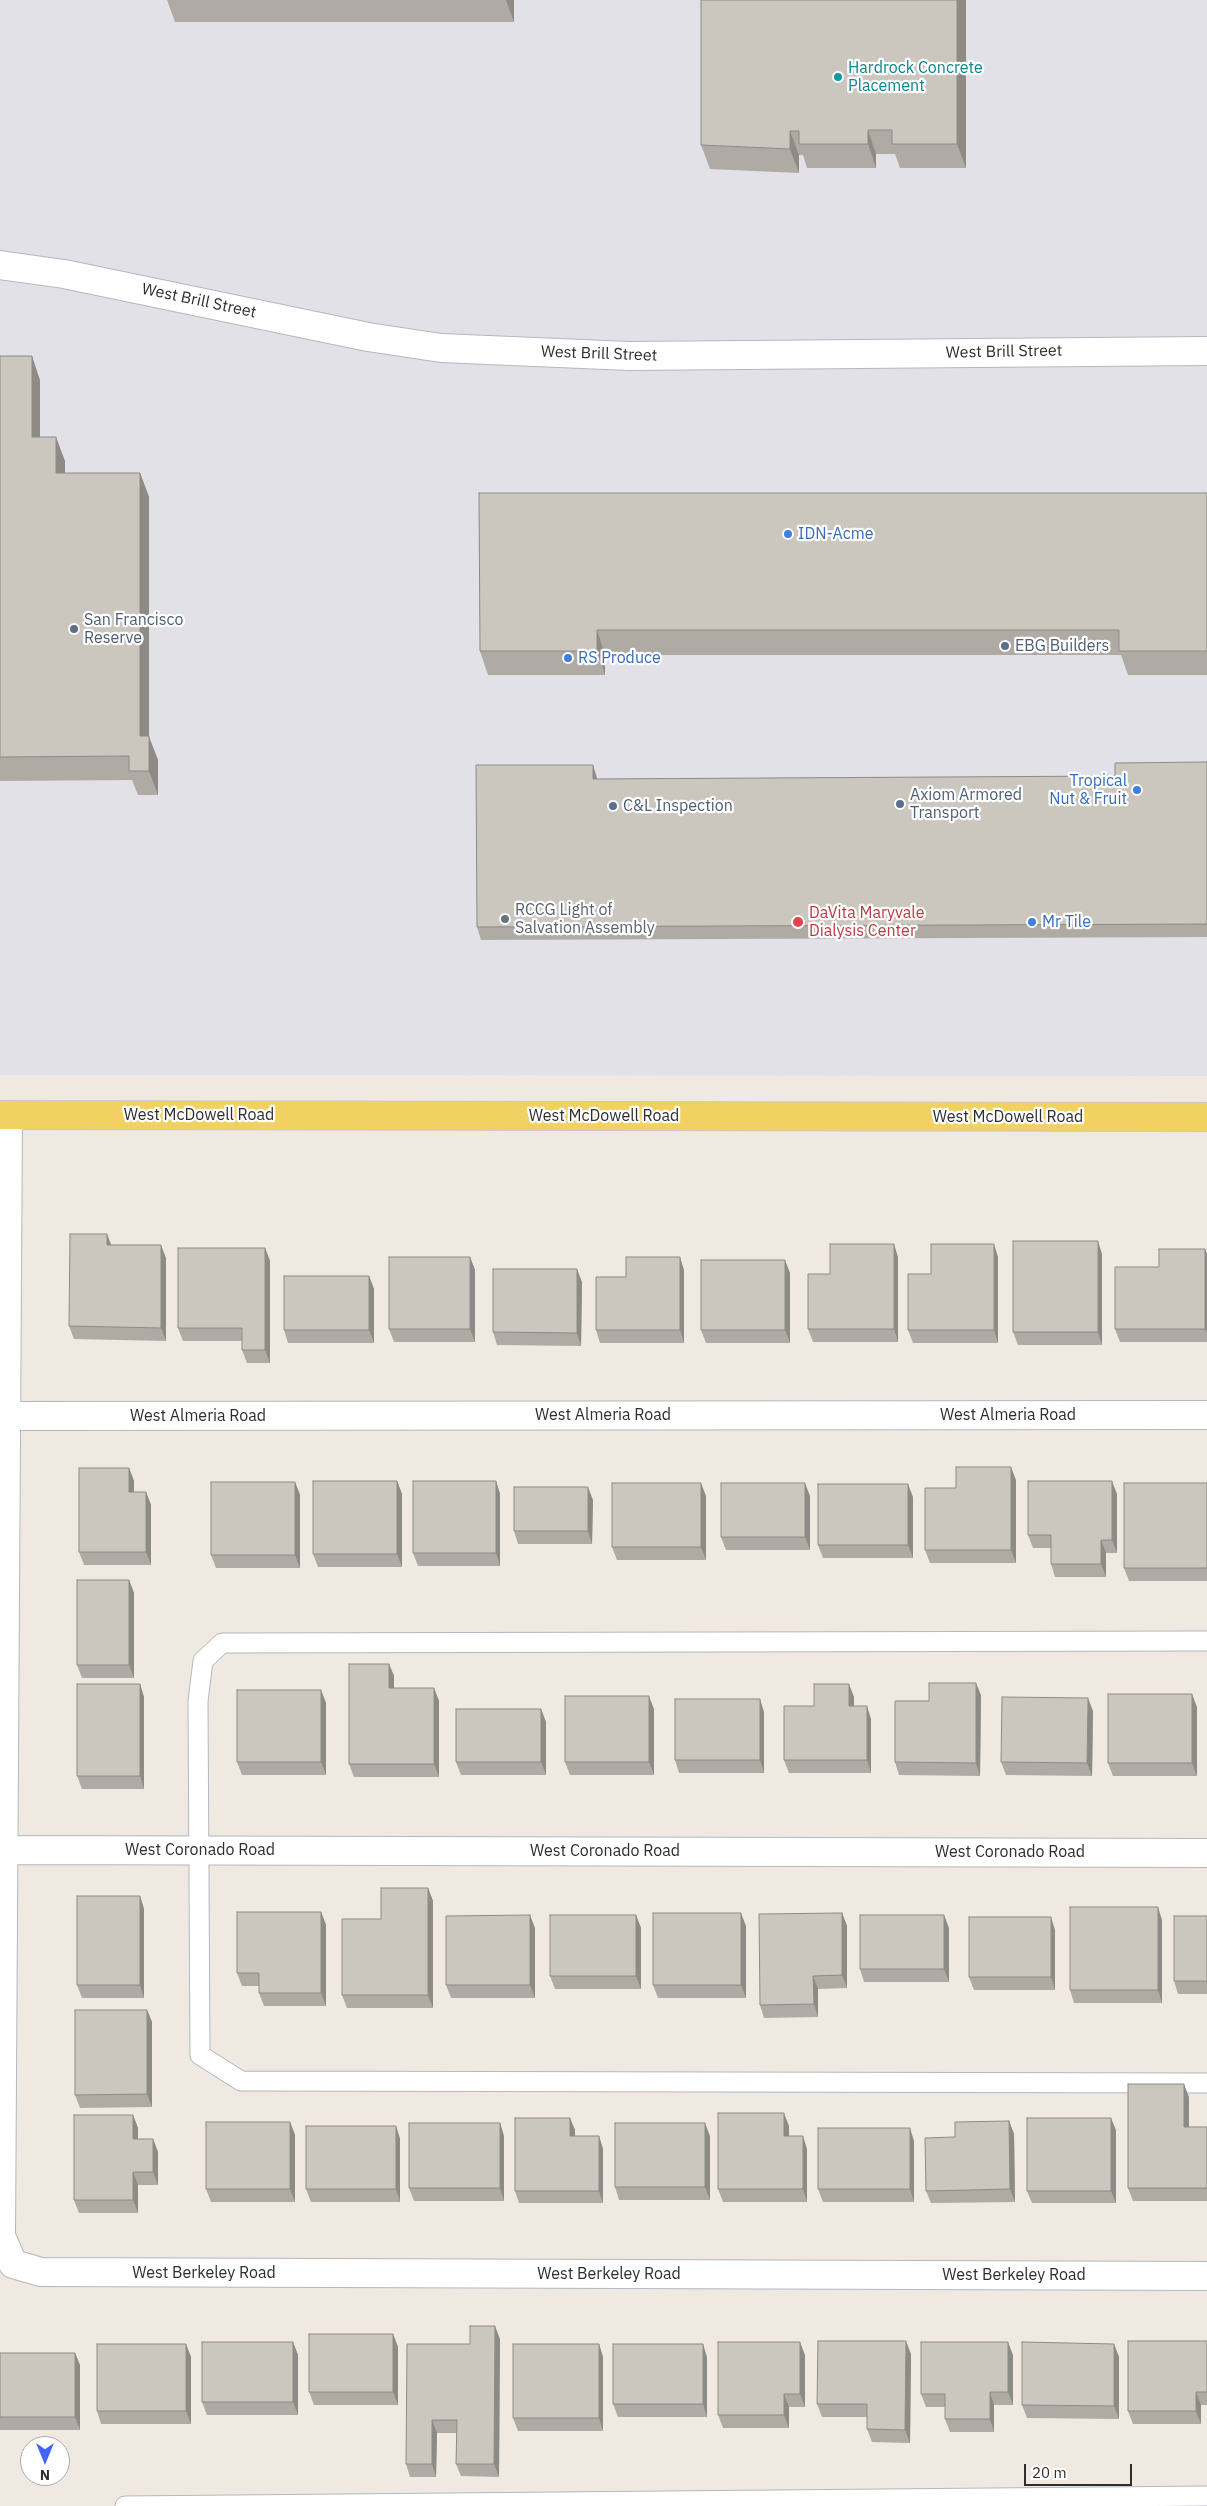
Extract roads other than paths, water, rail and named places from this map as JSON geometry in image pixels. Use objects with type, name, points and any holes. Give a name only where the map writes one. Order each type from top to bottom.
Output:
[{"type":"main road","name":"West McDowell Road","points":[[4,1115],[1207,1117]]},
{"type":"street","name":"West Brill Street","points":[[0,265],[64,274],[368,337],[441,348],[629,356],[1207,351]]},
{"type":"street","points":[[3,1850],[4,1115]]},
{"type":"street","name":"West Almeria Road","points":[[4,1416],[1207,1414]]},
{"type":"street","name":"West Coronado Road","points":[[3,1850],[1207,1853]]},
{"type":"street","name":"West Berkeley Road","points":[[3,1850],[1,2236],[13,2264],[41,2272],[1207,2276]]},
{"type":"lane","points":[[1207,1641],[222,1643],[203,1661],[198,1701],[200,2054],[241,2081],[1207,2083]]},
{"type":"lane","points":[[125,2506],[1207,2496]]},
{"type":"place","name":"Hardrock Concrete Placement","points":[[838,77]]},
{"type":"place","name":"IDN-Acme","points":[[788,534]]},
{"type":"place","name":"San Francisco Reserve","points":[[74,629]]},
{"type":"place","name":"EBG Builders","points":[[1005,646]]},
{"type":"place","name":"RS Produce","points":[[568,658]]},
{"type":"place","name":"Tropical Nut & Fruit","points":[[1137,790]]},
{"type":"place","name":"Axiom Armored Transport","points":[[900,804]]},
{"type":"place","name":"C&L Inspection","points":[[613,806]]},
{"type":"place","name":"RCCG Light of Salvation Assembly","points":[[505,919]]},
{"type":"place","name":"DaVita Maryvale Dialysis Center","points":[[798,922]]},
{"type":"place","name":"Mr Tile","points":[[1032,922]]}]
